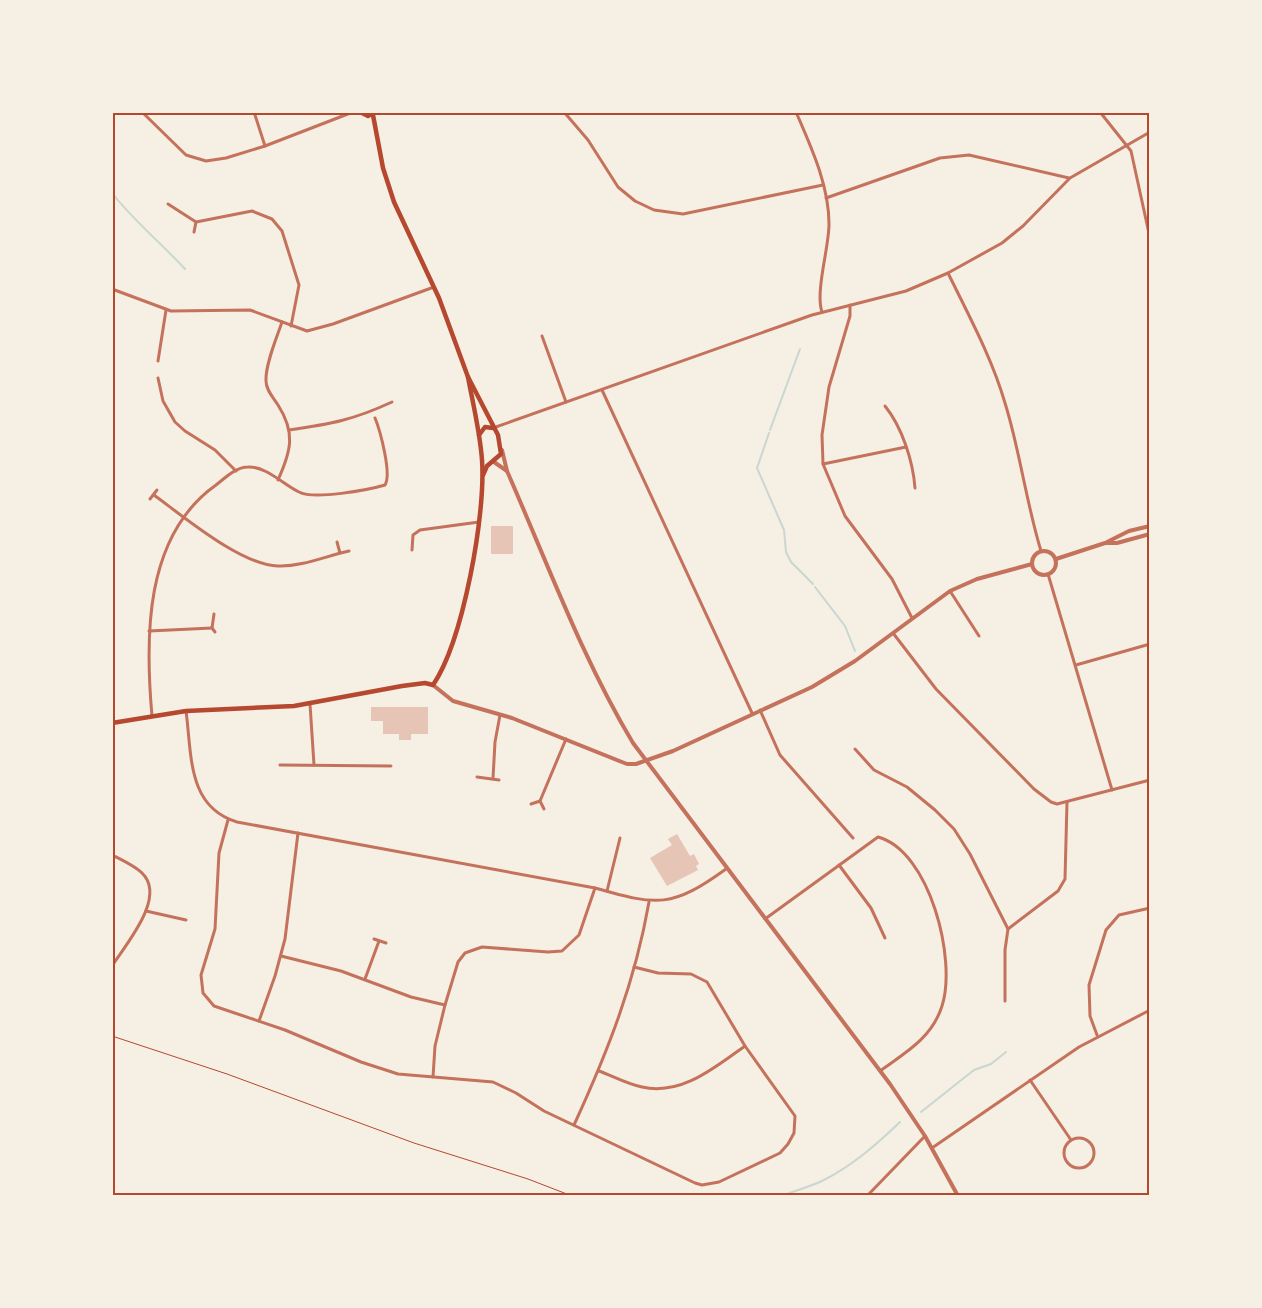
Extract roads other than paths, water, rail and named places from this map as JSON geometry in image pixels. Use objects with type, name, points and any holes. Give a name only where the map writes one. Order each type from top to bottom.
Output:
[{"type":"main road","points":[[360,112],[368,116],[374,114],[383,168],[394,202],[434,287],[468,377],[498,435],[501,448],[499,458],[492,463],[482,476]]},
{"type":"main road","points":[[112,723],[186,712],[310,704],[402,686],[425,683],[433,685],[442,672],[451,650],[480,522],[482,458],[468,377]]},
{"type":"main road","points":[[478,436],[480,430],[485,427],[493,428]]},
{"type":"main road","points":[[482,458],[492,463]]},
{"type":"street","points":[[142,112],[192,158],[212,161],[265,146],[353,112]]},
{"type":"street","points":[[254,112],[265,146]]},
{"type":"street","points":[[564,112],[588,140],[618,187],[635,201],[654,210],[683,214],[823,185]]},
{"type":"street","points":[[796,112],[815,158],[826,198],[829,224],[820,302],[822,312]]},
{"type":"street","points":[[1100,112],[1131,151],[1150,238]]},
{"type":"street","points":[[493,428],[822,312],[906,291],[948,273],[1002,243],[1023,226],[1070,178],[1126,144],[1150,132]]},
{"type":"street","points":[[826,198],[940,158],[956,155],[970,155],[1070,178]]},
{"type":"street","points":[[168,204],[196,222],[252,211],[272,219],[282,231],[299,285],[291,326]]},
{"type":"street","points":[[194,232],[196,222]]},
{"type":"street","points":[[948,273],[1000,385],[1041,551]]},
{"type":"street","points":[[112,289],[166,310],[191,312],[250,310],[282,321],[302,331],[319,329],[434,287]]},
{"type":"street","points":[[850,305],[850,316],[829,387],[822,435],[823,464],[845,516],[892,579],[912,618]]},
{"type":"street","points":[[158,361],[166,310]]},
{"type":"street","points":[[278,480],[290,452],[289,430],[286,419],[269,391],[266,379],[282,321]]},
{"type":"street","points":[[542,336],[566,402]]},
{"type":"street","points":[[158,378],[163,401],[175,422],[185,431],[215,450],[236,471]]},
{"type":"street","points":[[602,390],[752,712]]},
{"type":"street","points":[[289,430],[338,423],[358,417],[392,402]]},
{"type":"street","points":[[885,406],[892,414],[906,447],[914,474],[915,488]]},
{"type":"street","points":[[152,716],[149,631],[156,582],[169,546],[184,517],[206,492],[244,467],[253,467],[298,492],[312,495],[385,485],[387,480],[383,450],[375,418]]},
{"type":"street","points":[[498,435],[503,425]]},
{"type":"street","points":[[823,464],[906,447]]},
{"type":"street","points":[[501,448],[507,471],[600,681],[626,731],[726,869],[880,1071],[925,1136],[958,1196]]},
{"type":"street","points":[[492,463],[507,471]]},
{"type":"street","points":[[150,499],[157,490]]},
{"type":"street","points":[[154,495],[242,555],[266,565],[288,565],[349,551]]},
{"type":"street","points":[[412,550],[413,535],[420,530],[480,522]]},
{"type":"street","points":[[1056,559],[1150,526]]},
{"type":"street","points":[[1105,543],[1117,543],[1150,534]]},
{"type":"street","points":[[337,542],[340,553]]},
{"type":"street","points":[[1041,551],[1050,552],[1056,559],[1053,570],[1048,574],[1038,573],[1032,564],[1034,556],[1041,551]]},
{"type":"street","points":[[433,685],[452,701],[567,738],[628,764],[636,764],[645,759],[673,751],[838,672],[950,591],[977,579],[1032,564]]},
{"type":"street","points":[[1048,574],[1112,790]]},
{"type":"street","points":[[950,591],[979,636]]},
{"type":"street","points":[[214,614],[212,628],[215,632]]},
{"type":"street","points":[[149,631],[212,628]]},
{"type":"street","points":[[894,633],[936,689],[1034,789],[1051,802],[1068,802],[1150,780]]},
{"type":"street","points":[[1075,665],[1150,644]]},
{"type":"street","points":[[310,704],[314,765]]},
{"type":"street","points":[[760,709],[780,755],[853,838]]},
{"type":"street","points":[[186,712],[198,790],[213,812],[228,820],[595,888],[649,902],[666,901],[682,897],[704,885],[726,869]]},
{"type":"street","points":[[493,778],[500,715]]},
{"type":"street","points":[[531,804],[540,801],[567,738]]},
{"type":"street","points":[[855,749],[874,770],[917,794],[954,829],[970,854],[1008,929],[1005,950],[1005,1001]]},
{"type":"street","points":[[280,765],[391,766]]},
{"type":"street","points":[[478,778],[499,780]]},
{"type":"street","points":[[540,801],[544,809]]},
{"type":"street","points":[[1008,929],[1058,891],[1065,879],[1068,802]]},
{"type":"street","points":[[228,820],[219,853],[217,918],[201,975],[206,998],[214,1006],[286,1030],[361,1062],[398,1074],[493,1082],[574,1125],[702,1185],[719,1182],[780,1153],[794,1133],[795,1116],[746,1046],[707,982],[691,974],[658,973],[634,967]]},
{"type":"street","points":[[259,1021],[281,956],[288,921],[291,874],[298,833]]},
{"type":"street","points":[[765,920],[878,837],[896,844],[926,886],[938,913],[944,943],[946,973],[942,1006],[922,1041],[880,1071]]},
{"type":"street","points":[[607,891],[620,838]]},
{"type":"street","points":[[112,855],[142,873],[149,882],[151,899],[146,911],[112,966]]},
{"type":"street","points":[[839,864],[871,908],[885,938]]},
{"type":"street","points":[[433,1077],[436,1046],[445,1005],[458,962],[466,953],[476,948],[562,951],[579,935],[595,888]]},
{"type":"street","points":[[574,1125],[613,1037],[643,935],[649,902]]},
{"type":"street","points":[[1097,1035],[1090,1016],[1089,985],[1106,930],[1114,919],[1128,913],[1150,908]]},
{"type":"street","points":[[146,911],[186,920]]},
{"type":"street","points":[[374,939],[386,943]]},
{"type":"street","points":[[366,979],[379,941]]},
{"type":"street","points":[[281,956],[340,970],[411,997],[445,1005]]},
{"type":"street","points":[[932,1148],[1097,1035],[1150,1010]]},
{"type":"street","points":[[599,1070],[641,1087],[673,1088],[695,1079],[746,1046]]},
{"type":"street","points":[[1030,1080],[1071,1140]]},
{"type":"street","points":[[867,1196],[925,1136]]},
{"type":"street","points":[[1080,1138],[1092,1145],[1093,1158],[1087,1166],[1077,1167],[1068,1162],[1065,1148],[1071,1140],[1080,1138]]},
{"type":"waterway","points":[[112,193],[129,213],[185,269]]},
{"type":"waterway","points":[[770,430],[800,349]]},
{"type":"waterway","points":[[769,433],[757,468],[784,530],[786,552],[791,562],[813,584]]},
{"type":"waterway","points":[[815,587],[845,626],[855,651]]},
{"type":"waterway","points":[[921,1112],[974,1070],[991,1064],[1006,1052]]},
{"type":"waterway","points":[[781,1196],[822,1181],[843,1169],[873,1147],[900,1122]]}]
